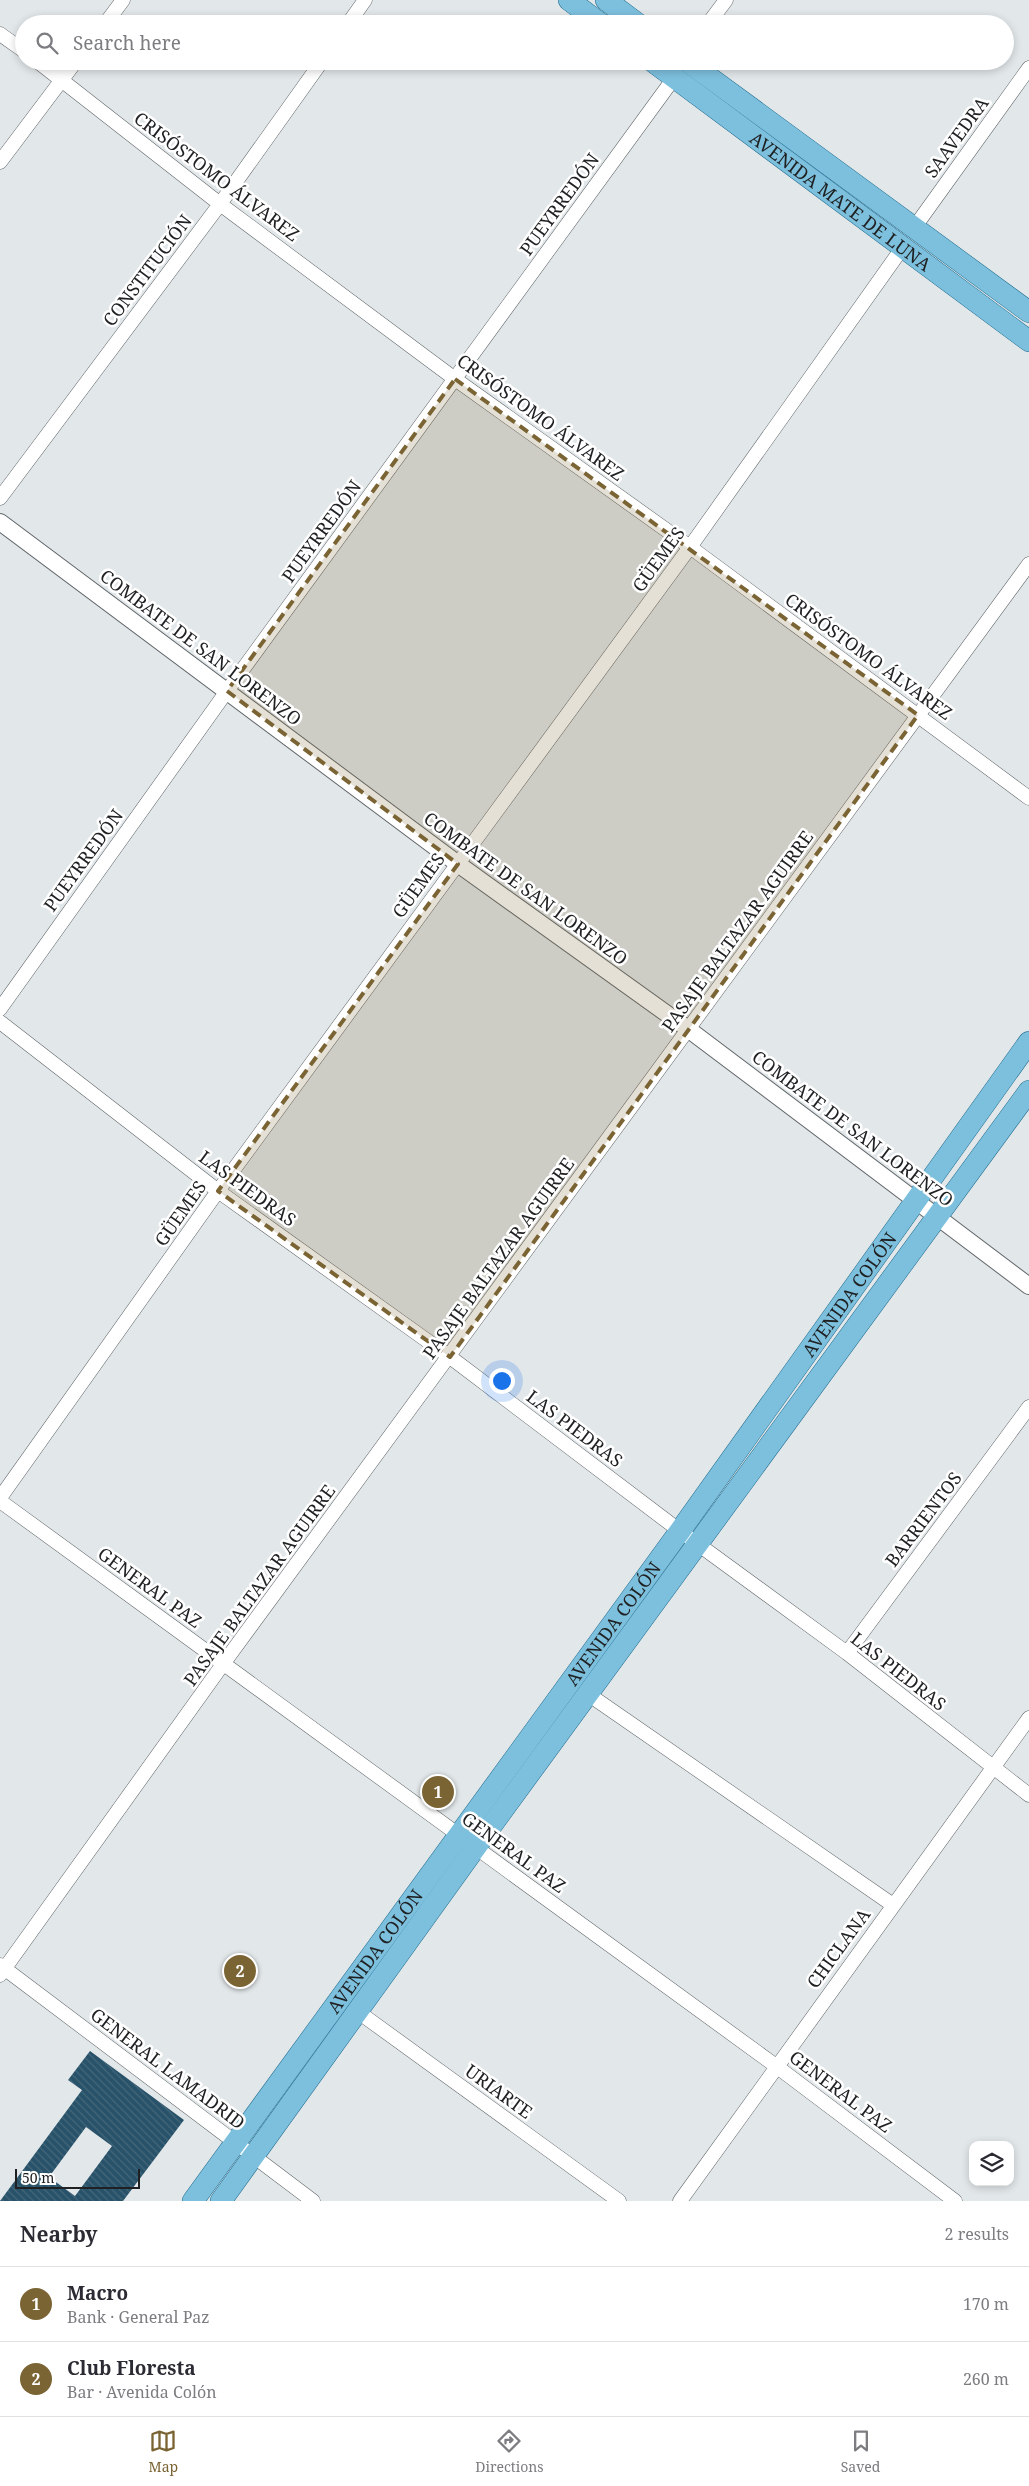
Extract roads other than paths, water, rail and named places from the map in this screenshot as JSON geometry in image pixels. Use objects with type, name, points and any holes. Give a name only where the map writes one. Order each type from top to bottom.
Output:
[{"type":"main road","points":[[569,0],[589,15]]},
{"type":"main road","points":[[606,0],[626,15]]},
{"type":"main road","name":"AVENIDA MATE DE LUNA","points":[[664,70],[1029,341]]},
{"type":"main road","name":"AVENIDA MATE DE LUNA","points":[[699,70],[1029,312]]},
{"type":"main road","name":"AVENIDA COLÓN","points":[[193,2201],[680,1531],[1029,1042]]},
{"type":"main road","name":"AVENIDA COLÓN","points":[[220,2201],[475,1848],[1029,1091]]},
{"type":"street","points":[[112,15],[123,0]]},
{"type":"street","points":[[354,15],[365,0]]},
{"type":"street","points":[[715,15],[726,0]]},
{"type":"street","points":[[0,34],[15,45]]},
{"type":"street","name":"SAAVEDRA","points":[[914,228],[1029,68]]},
{"type":"street","name":"CRISÓSTOMO ÁLVAREZ","points":[[49,70],[220,204],[455,379],[690,547],[1029,798]]},
{"type":"street","points":[[0,162],[69,70]]},
{"type":"street","name":"CONSTITUCIÓN","points":[[0,498],[220,204],[316,70]]},
{"type":"street","name":"PUEYRREDÓN","points":[[0,1009],[227,691],[674,78]]},
{"type":"street","name":"GÜEMES","points":[[0,1500],[218,1191],[690,547],[903,247]]},
{"type":"street","name":"COMBATE DE SAN LORENZO","points":[[0,522],[458,864],[688,1029],[1029,1286]]},
{"type":"street","name":"PASAJE BALTAZAR AGUIRRE","points":[[2,1970],[223,1664],[450,1357],[1029,564]]},
{"type":"street","name":"LAS PIEDRAS","points":[[0,1022],[218,1191],[450,1357],[698,1545],[846,1653],[1029,1795]]},
{"type":"street","name":"BARRIENTOS","points":[[846,1653],[1029,1407]]},
{"type":"street","name":"GENERAL PAZ","points":[[0,1500],[776,2066],[955,2201]]},
{"type":"street","points":[[588,1694],[893,1905]]},
{"type":"street","name":"CHICLANA","points":[[680,2201],[992,1766],[1029,1718]]},
{"type":"street","name":"GENERAL LAMADRID","points":[[2,1970],[313,2201]]},
{"type":"street","name":"URIARTE","points":[[357,2011],[619,2201]]},
{"type":"place","name":"Macro","points":[[438,1792]]},
{"type":"place","name":"Club Floresta","points":[[240,1971]]}]
